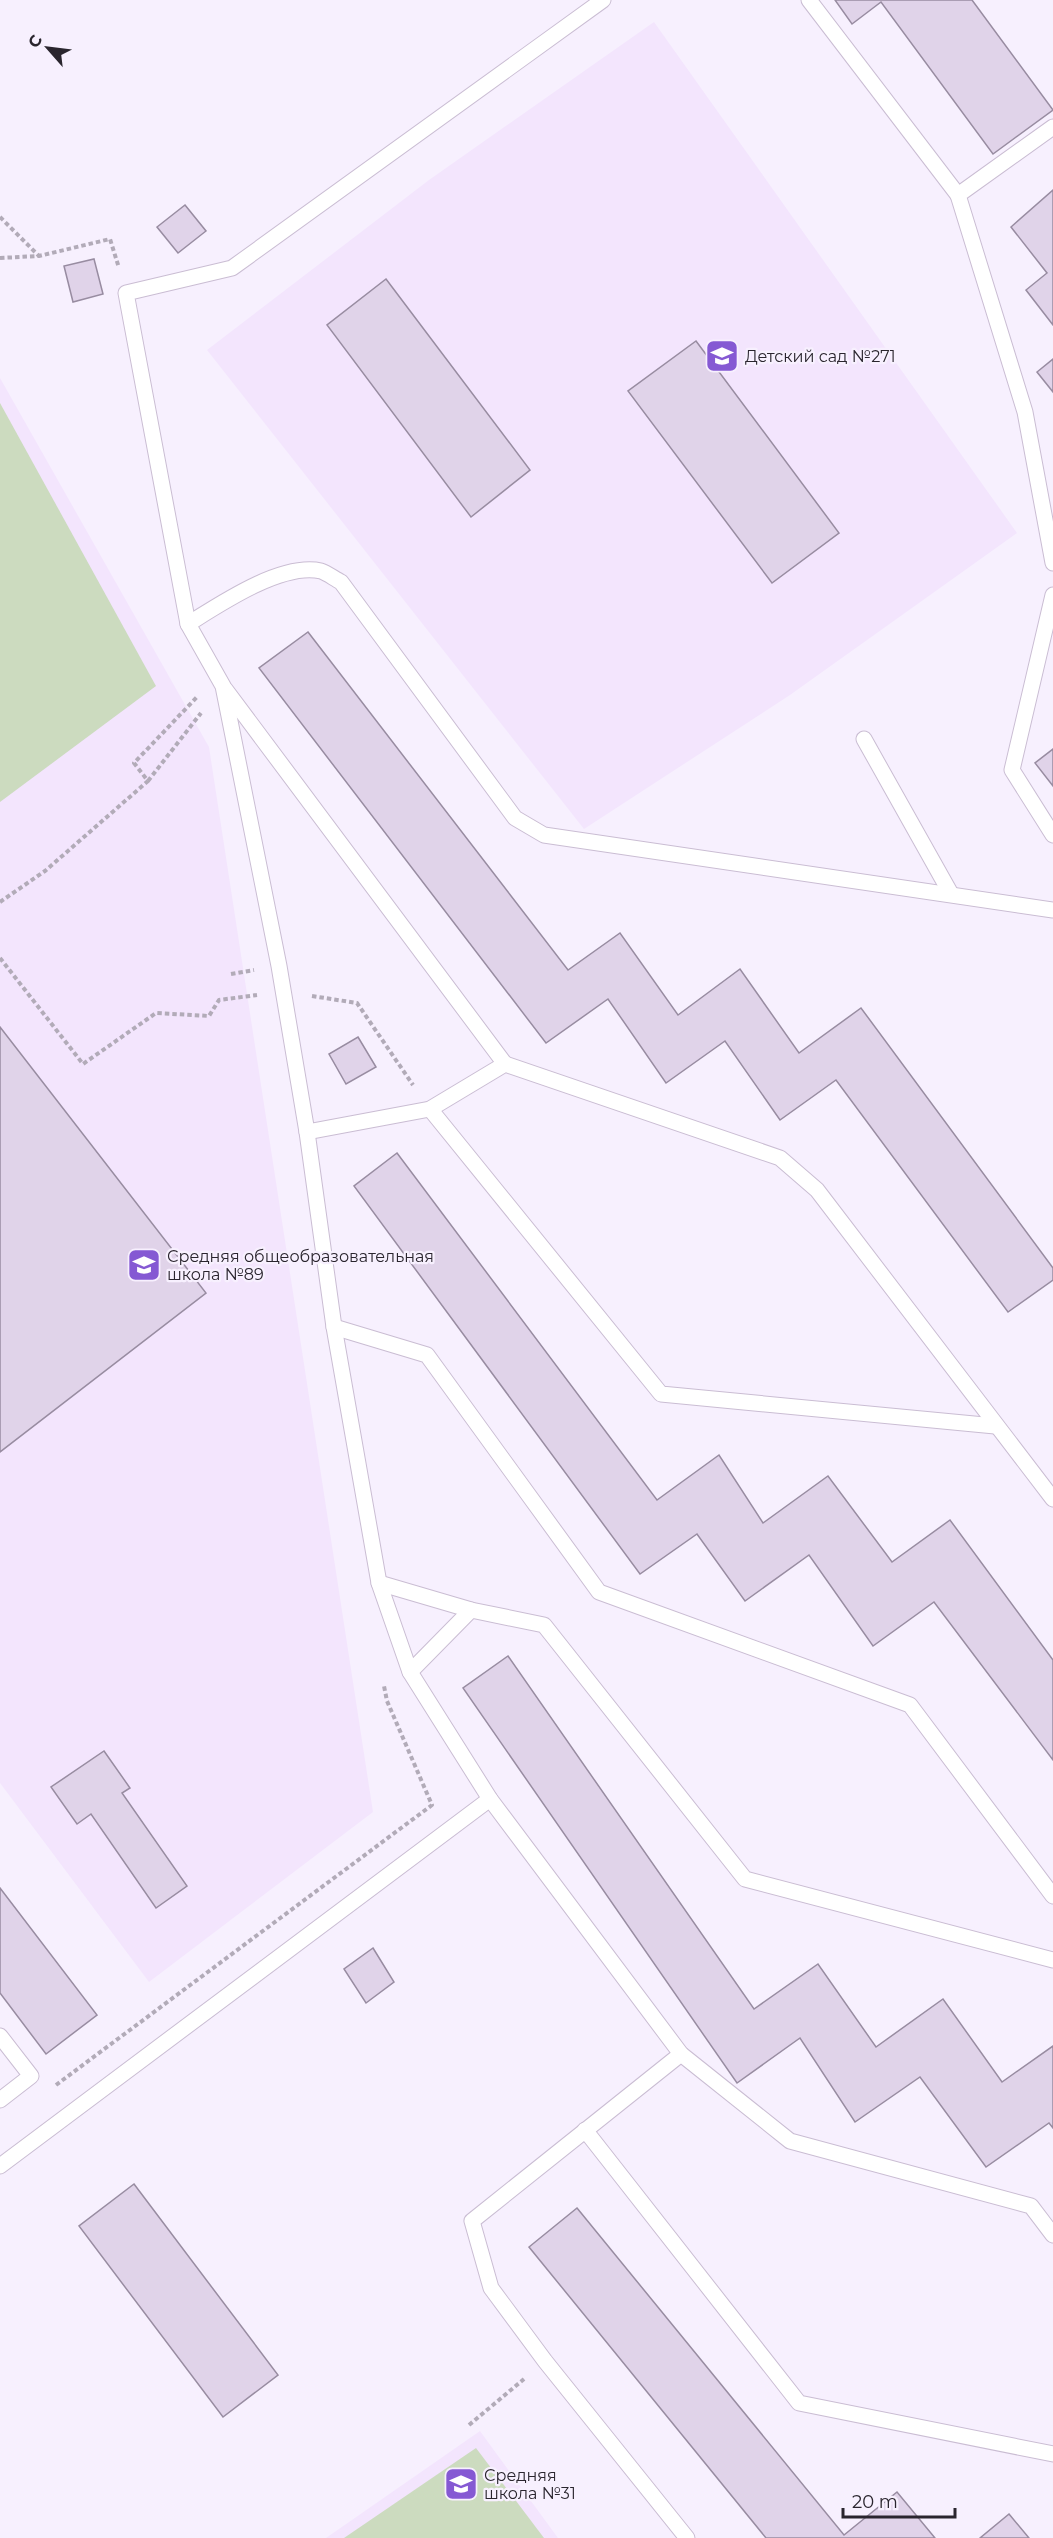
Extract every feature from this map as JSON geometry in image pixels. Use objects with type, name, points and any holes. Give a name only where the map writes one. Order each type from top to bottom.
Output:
[{"type":"lane","points":[[603,0],[232,268],[126,293],[188,624],[223,686],[505,1064],[780,1158],[817,1190],[1053,1499]]},
{"type":"lane","points":[[809,0],[958,195],[1025,412],[1053,563]]},
{"type":"lane","points":[[958,195],[1053,127]]},
{"type":"lane","points":[[188,624],[238,592],[294,571],[321,571],[341,582],[515,818],[544,835],[1053,910]]},
{"type":"lane","points":[[1053,595],[1012,770],[1053,835]]},
{"type":"lane","points":[[223,686],[279,966],[308,1131],[334,1327],[379,1583],[410,1672],[490,1798],[681,2054],[790,2141],[1031,2206],[1053,2235]]},
{"type":"lane","points":[[864,739],[951,894]]},
{"type":"lane","points":[[308,1131],[430,1109],[505,1064]]},
{"type":"lane","points":[[430,1109],[661,1394],[995,1426]]},
{"type":"lane","points":[[334,1327],[427,1355],[599,1592],[910,1705],[1053,1896]]},
{"type":"lane","points":[[379,1583],[471,1610],[544,1625],[745,1879],[1053,1960]]},
{"type":"lane","points":[[410,1672],[471,1610]]},
{"type":"lane","points":[[2,2161],[490,1798]]},
{"type":"lane","points":[[0,2036],[31,2076],[0,2100]]},
{"type":"lane","points":[[681,2054],[472,2221],[492,2288],[545,2361],[687,2538]]},
{"type":"lane","points":[[585,2130],[799,2403],[1053,2454]]},
{"type":"path","points":[[0,218],[39,256]]},
{"type":"path","points":[[0,258],[39,256],[110,238],[126,293]]},
{"type":"path","points":[[0,902],[45,871],[148,781],[223,686]]},
{"type":"path","points":[[148,781],[134,763],[204,690]]},
{"type":"path","points":[[0,958],[83,1064],[156,1013]]},
{"type":"path","points":[[48,2091],[432,1805],[387,1701],[383,1678]]},
{"type":"path","points":[[469,2425],[545,2361]]},
{"type":"shaded area","points":[[654,22],[1017,533],[790,695],[584,829],[207,350],[429,180]]},
{"type":"shaded area","name":"Средняя общеобразовательная школа №89","points":[[0,378],[209,747],[373,1812],[149,1982],[0,1783]]},
{"type":"shaded area","name":"Средняя школа №31","points":[[480,2431],[558,2538],[326,2538]]},
{"type":"green space","points":[[0,403],[156,686],[0,802]]},
{"type":"green space","name":"Средняя школа №31","points":[[476,2448],[544,2538],[344,2538]]},
{"type":"building","points":[[835,0],[972,0],[1053,110],[993,154],[881,2],[852,24]]},
{"type":"building","points":[[1053,190],[1053,325],[1026,290],[1047,273],[1011,227]]},
{"type":"building","points":[[185,205],[206,231],[178,253],[157,227]]},
{"type":"building","points":[[94,259],[103,294],[73,302],[64,266]]},
{"type":"building","points":[[386,279],[530,470],[471,517],[327,325]]},
{"type":"building","points":[[696,341],[839,533],[772,583],[628,391]]},
{"type":"building","points":[[1053,359],[1053,392],[1037,372]]},
{"type":"building","points":[[308,632],[568,970],[620,933],[678,1015],[740,969],[799,1053],[861,1008],[1053,1268],[1053,1280],[1008,1312],[836,1080],[780,1120],[725,1041],[666,1083],[608,999],[546,1043],[259,668]]},
{"type":"building","points":[[1053,749],[1053,786],[1035,763]]},
{"type":"building","points":[[0,1027],[206,1293],[0,1452]]},
{"type":"building","points":[[358,1037],[376,1067],[346,1084],[329,1054]]},
{"type":"building","points":[[397,1153],[657,1500],[719,1455],[763,1523],[828,1476],[892,1562],[950,1520],[1053,1660],[1053,1760],[934,1602],[873,1646],[809,1555],[745,1601],[697,1534],[640,1574],[354,1186]]},
{"type":"building","points":[[508,1656],[754,2009],[818,1964],[876,2047],[943,1999],[1002,2082],[1053,2046],[1053,2128],[1049,2123],[986,2167],[920,2077],[855,2122],[800,2038],[737,2083],[463,1688]]},
{"type":"building","points":[[104,1751],[130,1788],[122,1793],[187,1886],[156,1908],[91,1814],[77,1824],[51,1787]]},
{"type":"building","points":[[0,1888],[97,2015],[46,2054],[0,1993]]},
{"type":"building","points":[[373,1948],[394,1982],[366,2003],[344,1969]]},
{"type":"building","points":[[134,2184],[278,2375],[223,2417],[79,2226]]},
{"type":"building","points":[[577,2208],[844,2535],[897,2492],[935,2538],[766,2538],[529,2247]]},
{"type":"building","points":[[1009,2514],[1029,2538],[980,2538]]},
{"type":"place","name":"Детский сад №271","points":[[722,356]]},
{"type":"place","name":"Средняя общеобразовательная школа №89","points":[[144,1265]]},
{"type":"place","name":"Средняя школа №31","points":[[461,2484]]}]
